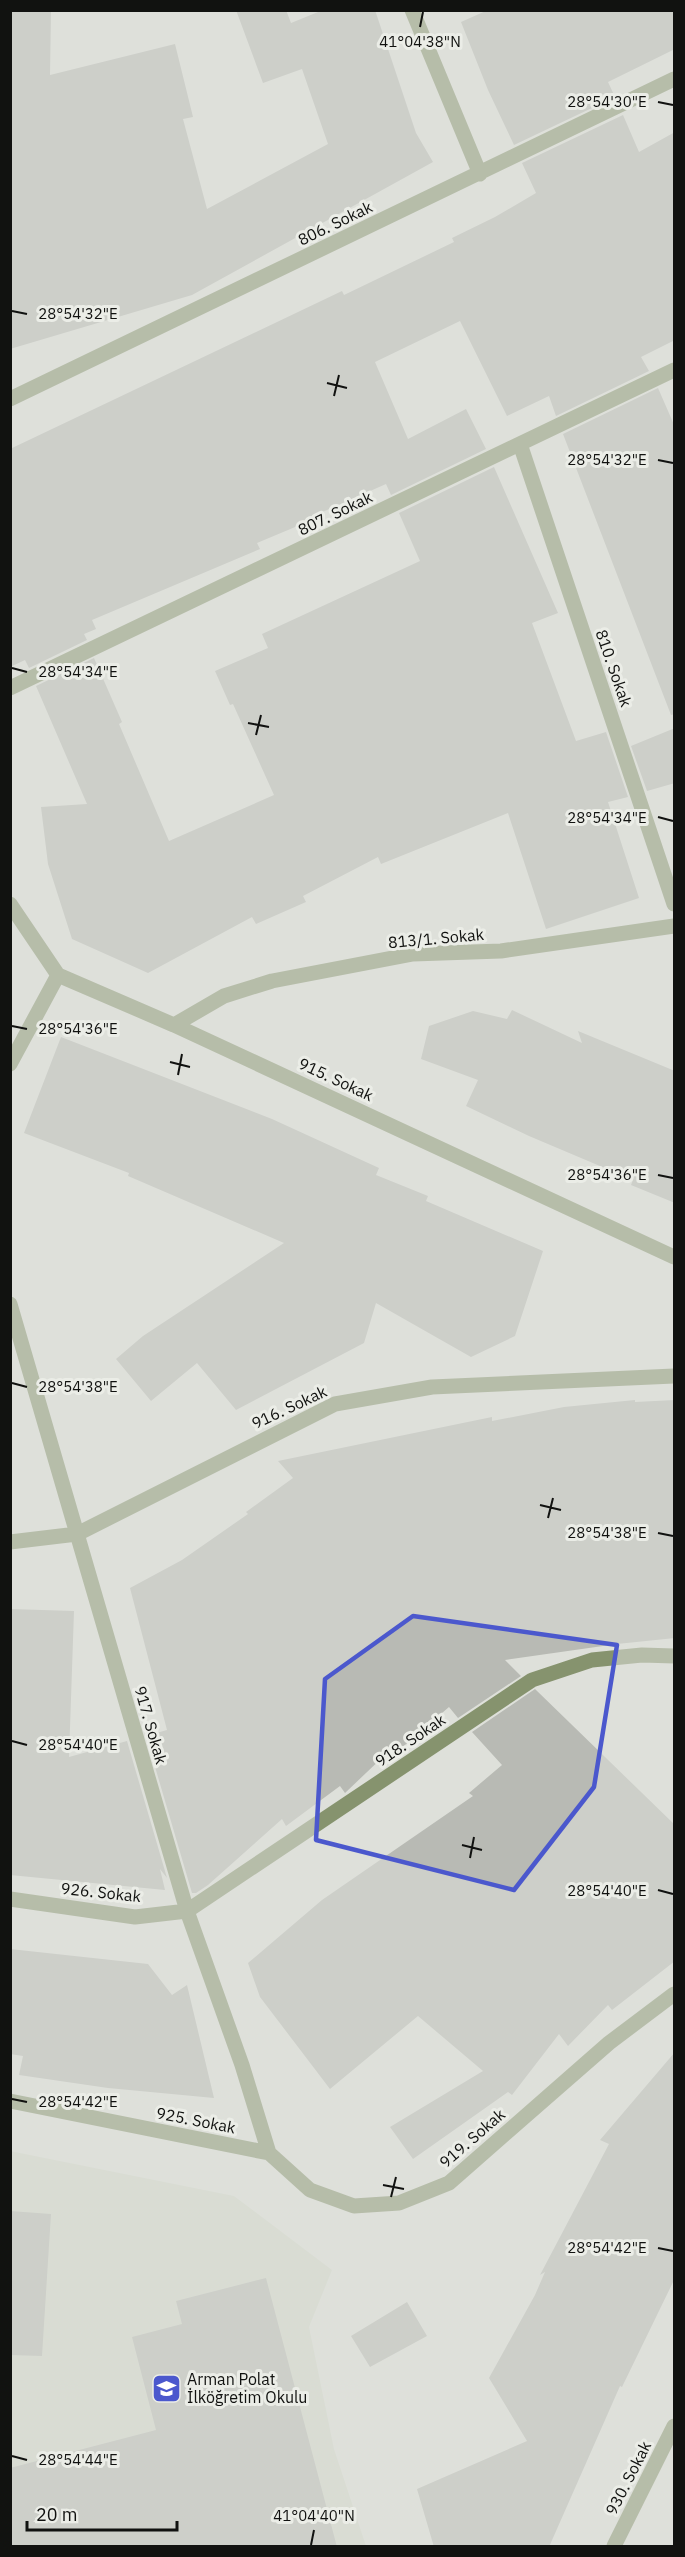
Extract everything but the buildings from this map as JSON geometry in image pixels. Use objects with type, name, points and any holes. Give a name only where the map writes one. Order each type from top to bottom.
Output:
[{"type":"street","points":[[412,10],[480,174]]},
{"type":"street","name":"806. Sokak","points":[[10,399],[675,79]]},
{"type":"street","name":"807. Sokak","points":[[10,688],[675,370]]},
{"type":"street","name":"810. Sokak","points":[[520,444],[675,904]]},
{"type":"street","points":[[10,904],[58,975],[10,1064]]},
{"type":"street","name":"813/1. Sokak","points":[[174,1024],[224,996],[272,981],[413,954],[501,951],[675,926]]},
{"type":"street","name":"915. Sokak","points":[[58,975],[174,1024],[675,1257]]},
{"type":"street","name":"917. Sokak","points":[[10,1304],[187,1911],[242,2065],[269,2152]]},
{"type":"street","name":"916. Sokak","points":[[10,1542],[77,1534],[335,1404],[432,1387],[675,1376]]},
{"type":"street","name":"918. Sokak","points":[[187,1911],[532,1680],[592,1660],[675,1656]]},
{"type":"street","name":"926. Sokak","points":[[10,1899],[135,1917],[187,1911]]},
{"type":"street","name":"919. Sokak","points":[[269,2152],[310,2190],[354,2206],[399,2203],[449,2183],[609,2043],[675,1994]]},
{"type":"street","name":"925. Sokak","points":[[10,2101],[269,2152]]},
{"type":"street","name":"930. Sokak","points":[[614,2547],[675,2426]]},
{"type":"highlighted area","points":[[413,1616],[617,1645],[594,1787],[514,1890],[316,1840],[325,1679]]},
{"type":"shaded area","name":"Arman Polat İlköğretim Okulu","points":[[10,2151],[234,2196],[332,2270],[309,2327],[334,2449],[366,2546],[11,2546]]},
{"type":"place","name":"Arman Polat İlköğretim Okulu","points":[[166,2388]]}]
